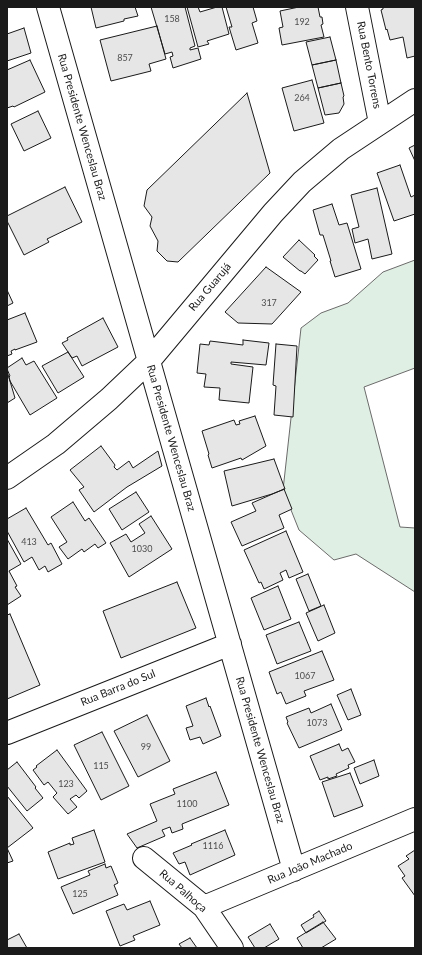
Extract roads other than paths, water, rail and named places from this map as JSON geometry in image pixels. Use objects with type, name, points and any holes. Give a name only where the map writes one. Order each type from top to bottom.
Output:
[{"type":"street","name":"Rua Presidente Wenceslau Braz","points":[[48,7],[294,870]]},
{"type":"street","name":"Rua Bento Torrens","points":[[358,7],[380,123]]},
{"type":"street","name":"Rua Guarujá","points":[[7,478],[56,444],[109,399],[149,361],[272,213],[302,182],[341,150],[415,100]]},
{"type":"street","name":"Rua Barra do Sul","points":[[7,733],[230,644]]},
{"type":"street","name":"Rua João Machado","points":[[204,907],[415,818]]},
{"type":"street","name":"Rua Palhoça","points":[[144,858],[204,907],[232,948]]}]
